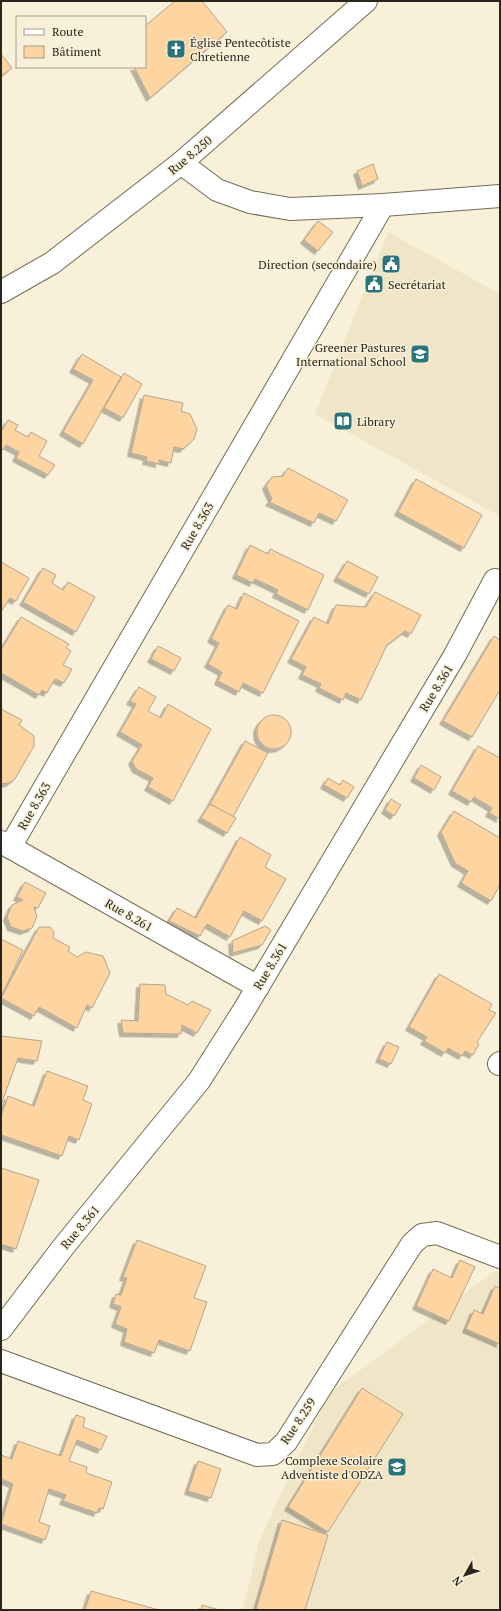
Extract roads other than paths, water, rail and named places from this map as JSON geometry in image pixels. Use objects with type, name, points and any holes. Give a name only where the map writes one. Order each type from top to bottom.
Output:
[{"type":"street","name":"Rue 8.250","points":[[1,292],[52,263],[181,163],[366,1]]},
{"type":"street","points":[[181,163],[217,190],[250,202],[290,209],[383,205],[500,196]]},
{"type":"street","name":"Rue 8.363","points":[[6,845],[383,205]]},
{"type":"street","name":"Rue 8.361","points":[[1,1329],[64,1246],[199,1081],[258,987],[455,655],[498,578]]},
{"type":"street","name":"Rue 8.261","points":[[6,845],[258,987]]},
{"type":"street","name":"Rue 8.259","points":[[1,1361],[256,1455],[273,1454],[286,1442],[412,1244],[422,1235],[437,1233],[500,1257]]},
{"type":"place","name":"Église Pentecôtiste Chretienne","points":[[176,49]]},
{"type":"place","name":"Direction (secondaire)","points":[[391,264]]},
{"type":"place","name":"Secrétariat","points":[[374,284]]},
{"type":"place","name":"Greener Pastures International School","points":[[420,354]]},
{"type":"place","name":"Library","points":[[343,421]]},
{"type":"place","name":"Complexe Scolaire Adventiste d'ODZA","points":[[397,1467]]}]
